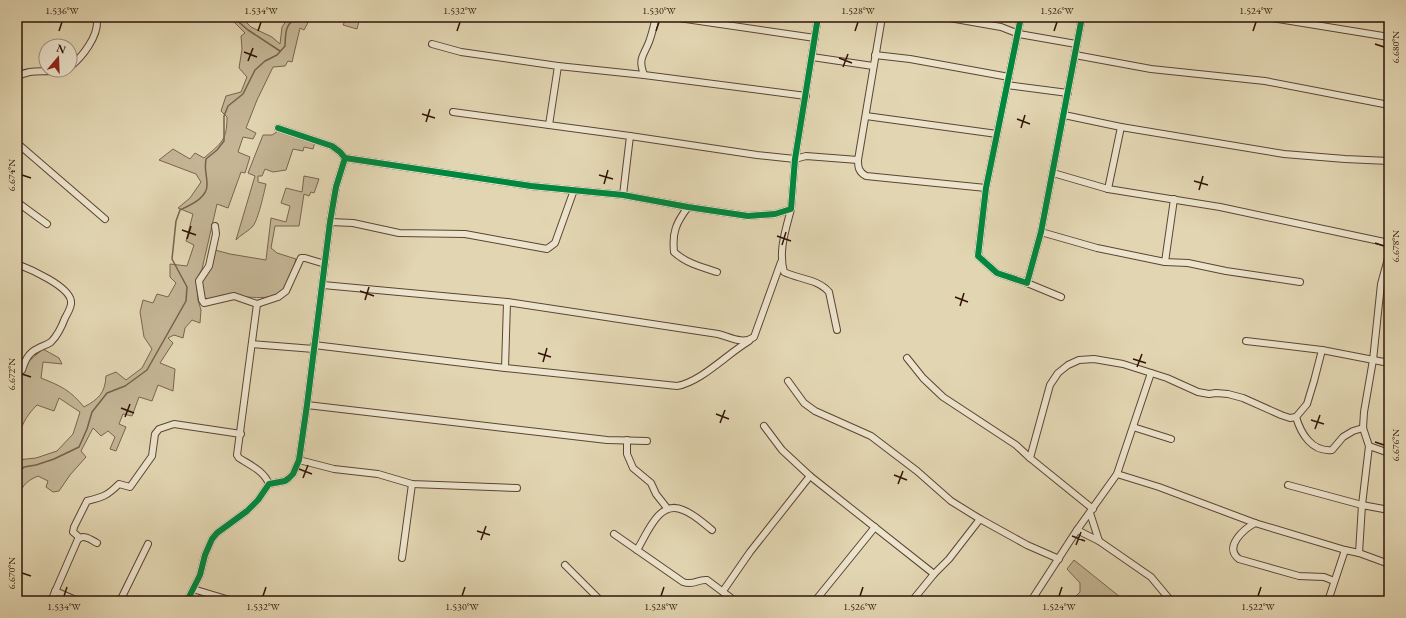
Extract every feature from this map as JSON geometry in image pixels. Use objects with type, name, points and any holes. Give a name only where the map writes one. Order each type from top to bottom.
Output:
[{"type":"street","points":[[78,60],[92,41],[97,21],[92,17]]},
{"type":"street","points":[[644,75],[641,66],[642,56],[649,41],[656,17]]},
{"type":"street","points":[[672,17],[815,38]]},
{"type":"street","points":[[252,344],[314,347],[677,386],[698,377],[735,349],[754,337],[781,262],[782,248],[791,209],[795,159],[818,17]]},
{"type":"street","points":[[882,17],[858,160],[858,168],[860,173],[866,176],[986,188]]},
{"type":"street","points":[[944,17],[1001,27],[1019,34],[1076,44]]},
{"type":"street","points":[[1021,17],[1019,34],[986,188],[978,256],[997,273],[1061,297]]},
{"type":"street","points":[[1027,283],[1041,232],[1082,17]]},
{"type":"street","points":[[1266,17],[1389,37]]},
{"type":"street","points":[[432,44],[461,52],[558,66],[644,75],[806,96]]},
{"type":"street","points":[[875,55],[910,59],[1009,76]]},
{"type":"street","points":[[1075,55],[1151,69],[1265,81],[1389,105]]},
{"type":"street","points":[[812,57],[873,66]]},
{"type":"street","points":[[549,125],[558,66]]},
{"type":"street","points":[[17,77],[25,73],[38,71]]},
{"type":"street","points":[[1007,85],[1068,93]]},
{"type":"street","points":[[453,112],[757,155],[795,159],[806,156],[858,160]]},
{"type":"street","points":[[1064,115],[1121,127],[1284,154],[1389,161]]},
{"type":"street","points":[[866,116],[997,134]]},
{"type":"street","points":[[1108,189],[1121,127]]},
{"type":"street","points":[[278,128],[332,146],[345,158],[531,186],[623,195],[748,216],[774,214],[791,209]]},
{"type":"street","points":[[623,195],[630,136]]},
{"type":"street","points":[[17,143],[105,219]]},
{"type":"street","points":[[187,601],[200,575],[205,555],[212,538],[247,512],[258,500],[269,484],[285,481],[290,478],[299,460],[330,222],[336,187],[345,158]]},
{"type":"street","points":[[1053,173],[1108,189],[1220,207],[1389,243]]},
{"type":"street","points":[[330,222],[353,223],[399,233],[466,234],[547,249],[555,243],[574,190]]},
{"type":"street","points":[[1165,262],[1174,199]]},
{"type":"street","points":[[17,202],[47,224]]},
{"type":"street","points":[[688,207],[679,219],[674,230],[674,252],[680,258],[693,265],[717,272]]},
{"type":"street","points":[[215,226],[216,234],[209,266],[199,281],[202,300],[206,303],[234,296],[257,304],[285,293],[301,258],[325,264]]},
{"type":"street","points":[[1041,232],[1097,248],[1165,262],[1188,263],[1226,271],[1300,282]]},
{"type":"street","points":[[1359,553],[1362,505],[1369,446],[1363,428],[1364,412],[1373,360],[1381,284],[1389,255]]},
{"type":"street","points":[[781,262],[784,272],[820,284],[829,292],[837,330]]},
{"type":"street","points":[[17,264],[56,284],[64,290],[70,298],[71,303],[64,321],[55,336],[48,344],[36,349],[30,354],[25,360],[22,370]]},
{"type":"street","points":[[323,285],[507,302],[718,334],[741,341],[749,341]]},
{"type":"street","points":[[505,368],[507,302]]},
{"type":"street","points":[[257,304],[237,452],[238,457],[262,473],[266,477],[269,484]]},
{"type":"street","points":[[1246,341],[1322,350],[1389,363]]},
{"type":"street","points":[[1030,458],[1050,384],[1058,373],[1068,365],[1080,360],[1094,359],[1123,364],[1167,378],[1198,392],[1209,394],[1228,394],[1244,398],[1290,418],[1296,417],[1306,404],[1314,382],[1322,350]]},
{"type":"street","points":[[906,358],[923,378],[943,397],[1016,445],[1092,511],[1099,541]]},
{"type":"street","points":[[1031,601],[1077,530],[1117,474],[1151,373]]},
{"type":"street","points":[[788,381],[804,403],[815,411],[870,436],[917,471],[951,501],[1027,545],[1059,559]]},
{"type":"street","points":[[307,405],[600,439],[647,441]]},
{"type":"street","points":[[1296,417],[1299,428],[1305,438],[1313,446],[1327,451],[1332,450],[1343,437],[1353,431],[1363,428]]},
{"type":"street","points":[[97,543],[85,537],[80,538],[73,532],[87,501],[102,498],[109,494],[119,484],[127,488],[130,487],[152,456],[155,434],[159,429],[174,424],[240,434]]},
{"type":"street","points":[[764,426],[782,450],[810,476],[934,574]]},
{"type":"street","points":[[1133,427],[1172,439]]},
{"type":"street","points":[[626,440],[627,454],[633,468],[651,483],[656,494],[667,508]]},
{"type":"street","points":[[1369,446],[1389,453]]},
{"type":"street","points":[[299,460],[334,469],[378,474],[412,484],[517,488]]},
{"type":"street","points":[[1117,474],[1159,487],[1255,523],[1359,553],[1389,564]]},
{"type":"street","points":[[723,591],[750,552],[810,476]]},
{"type":"street","points":[[402,558],[412,484]]},
{"type":"street","points":[[1288,485],[1362,505],[1389,510]]},
{"type":"street","points":[[637,550],[657,516],[667,508],[675,507],[684,510],[712,530]]},
{"type":"street","points":[[912,601],[934,574],[949,559],[980,519]]},
{"type":"street","points":[[1255,523],[1244,530],[1236,541],[1233,551],[1235,556],[1239,559],[1299,576],[1324,577],[1334,581]]},
{"type":"street","points":[[815,601],[875,527]]},
{"type":"street","points":[[1077,530],[1099,541],[1151,577],[1171,601]]},
{"type":"street","points":[[614,534],[683,582],[689,584],[707,580],[735,601]]},
{"type":"street","points":[[51,601],[80,538]]},
{"type":"street","points":[[120,601],[148,544]]},
{"type":"street","points":[[1328,601],[1345,550]]},
{"type":"street","points":[[565,566],[601,601]]},
{"type":"street","points":[[193,589],[233,601]]},
{"type":"street","points":[[55,591],[78,601]]},
{"type":"shaded area","points":[[229,17],[241,17],[251,27],[272,37],[280,44],[282,27],[289,17],[311,17],[304,30],[300,28],[292,62],[288,61],[285,66],[273,67],[257,100],[246,128],[256,133],[253,139],[243,137],[238,152],[250,157],[245,173],[241,172],[228,208],[217,204],[202,269],[196,280],[198,300],[201,310],[200,323],[192,320],[185,328],[183,338],[174,335],[168,338],[173,343],[160,363],[175,369],[173,391],[158,385],[152,401],[139,397],[132,416],[123,414],[119,424],[126,427],[116,451],[110,449],[115,437],[108,431],[101,436],[93,428],[81,451],[86,457],[70,475],[59,491],[53,492],[46,487],[48,481],[38,476],[24,485],[17,500],[17,460],[36,458],[57,451],[73,434],[80,412],[59,398],[54,411],[37,405],[29,414],[23,425],[19,436],[17,455],[17,374],[20,374],[29,361],[43,349],[59,358],[62,364],[43,362],[41,378],[65,389],[84,407],[94,401],[103,391],[106,376],[116,372],[126,380],[142,368],[152,349],[144,337],[140,312],[143,300],[153,303],[157,294],[168,297],[176,283],[170,277],[170,264],[187,266],[194,245],[186,241],[193,214],[178,208],[190,198],[201,182],[196,174],[159,160],[173,149],[190,159],[195,153],[204,158],[219,145],[224,137],[227,117],[221,111],[226,96],[241,92],[247,77],[239,68],[242,49],[241,36],[245,33]]},
{"type":"shaded area","points":[[347,17],[360,17],[357,29],[343,25]]},
{"type":"shaded area","points":[[278,131],[315,142],[313,149],[304,147],[303,151],[293,149],[286,170],[273,172],[265,169],[262,176],[258,176],[258,182],[266,184],[257,218],[253,226],[236,240],[255,176],[248,173],[263,135],[272,135]]},
{"type":"shaded area","points":[[304,176],[319,179],[314,193],[311,192],[309,196],[304,194],[299,226],[275,226],[271,248],[277,253],[296,259],[289,280],[283,291],[272,296],[265,297],[221,295],[211,299],[204,298],[201,279],[215,250],[266,260],[271,218],[286,222],[290,206],[281,203],[286,188],[302,192]]},
{"type":"shaded area","points":[[17,500],[20,502],[17,510]]},
{"type":"shaded area","points":[[1074,560],[1125,601],[1071,601],[1080,592],[1080,583],[1067,569]]},
{"type":"waterway","points":[[233,17],[248,30],[280,51]]},
{"type":"waterway","points":[[17,474],[24,467],[54,459],[79,447],[87,429],[92,412],[107,393],[125,386],[147,370],[186,301],[187,287],[172,259],[176,221],[180,210],[202,197],[207,189],[205,167],[206,159],[217,150],[224,141],[224,116],[228,106],[243,94],[255,70],[265,61],[277,55],[285,46],[288,26],[298,17]]},
{"type":"cycle path","points":[[345,158],[531,186],[623,195],[748,216],[775,214],[791,209],[795,159],[818,17]]},
{"type":"cycle path","points":[[1021,17],[986,188],[978,256],[997,273],[1027,283],[1041,232],[1082,17]]},
{"type":"cycle path","points":[[187,601],[200,575],[205,555],[212,539],[217,533],[247,511],[258,500],[269,484],[285,481],[289,478],[293,474],[299,460],[330,222],[336,187],[345,158],[332,146],[278,128]]}]
